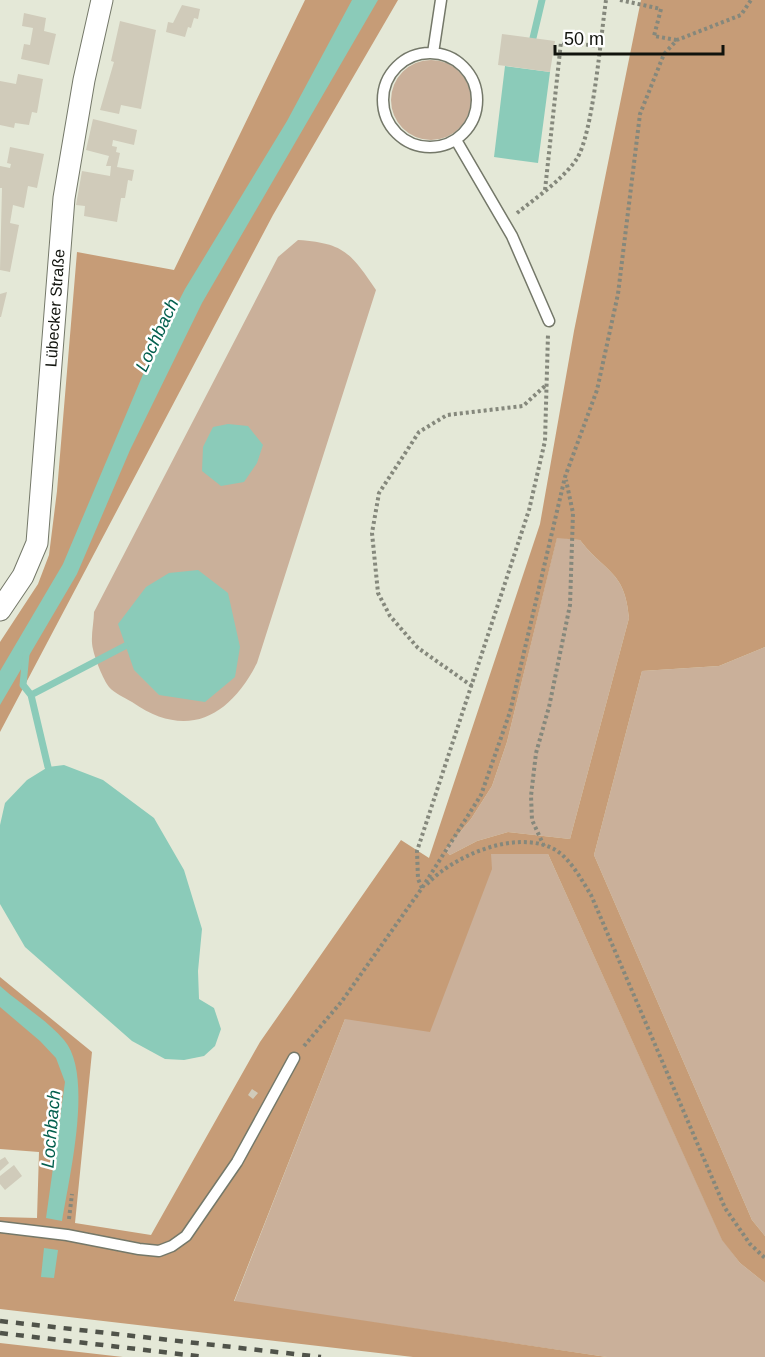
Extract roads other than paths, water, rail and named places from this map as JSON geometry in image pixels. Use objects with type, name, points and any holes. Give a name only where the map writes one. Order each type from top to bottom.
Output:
[{"type":"street","name":"Lübecker Straße","points":[[0,610],[23,576],[37,543],[64,198],[84,80],[102,0]]},
{"type":"lane","points":[[433,53],[441,0]]},
{"type":"lane","points":[[433,53],[447,56],[460,64],[470,75],[476,88],[477,103],[474,117],[467,130],[456,140],[435,146],[413,144],[391,125],[385,112],[383,97],[394,70],[405,60],[418,54],[433,53]]},
{"type":"lane","points":[[456,140],[504,222],[549,321]]},
{"type":"lane","points":[[0,1227],[67,1235],[159,1251],[186,1236],[237,1162],[294,1058]]},
{"type":"water","points":[[352,0],[378,0],[202,303],[130,450],[77,574],[0,705],[0,671],[63,564],[152,353],[185,289],[287,121]]},
{"type":"water","points":[[505,66],[550,72],[538,163],[494,157]]},
{"type":"water","points":[[228,424],[248,426],[263,445],[257,463],[244,482],[221,486],[202,471],[203,447],[213,427]]},
{"type":"water","points":[[198,570],[228,593],[240,647],[235,677],[205,702],[159,695],[134,670],[118,624],[146,587],[169,573]]},
{"type":"water","points":[[64,765],[103,780],[154,818],[184,870],[202,929],[198,971],[199,999],[214,1008],[221,1029],[215,1046],[204,1056],[184,1060],[165,1059],[132,1041],[25,947],[0,904],[0,825],[5,803],[27,780],[48,767]]},
{"type":"water","points":[[0,986],[57,1032],[73,1056],[77,1077],[77,1127],[62,1221],[46,1218],[65,1082],[56,1058],[0,1007]]},
{"type":"water","points":[[44,1248],[58,1250],[54,1278],[41,1277]]},
{"type":"waterway","points":[[533,38],[542,0]]},
{"type":"waterway","points":[[31,695],[125,646]]},
{"type":"waterway","points":[[26,654],[23,685],[31,695],[48,767]]},
{"type":"railway","points":[[0,1321],[321,1357]]},
{"type":"railway","points":[[0,1333],[205,1357]]},
{"type":"water label","name":"Lochbach","points":[[157,335]]},
{"type":"water label","name":"Lochbach","points":[[51,1129]]}]
